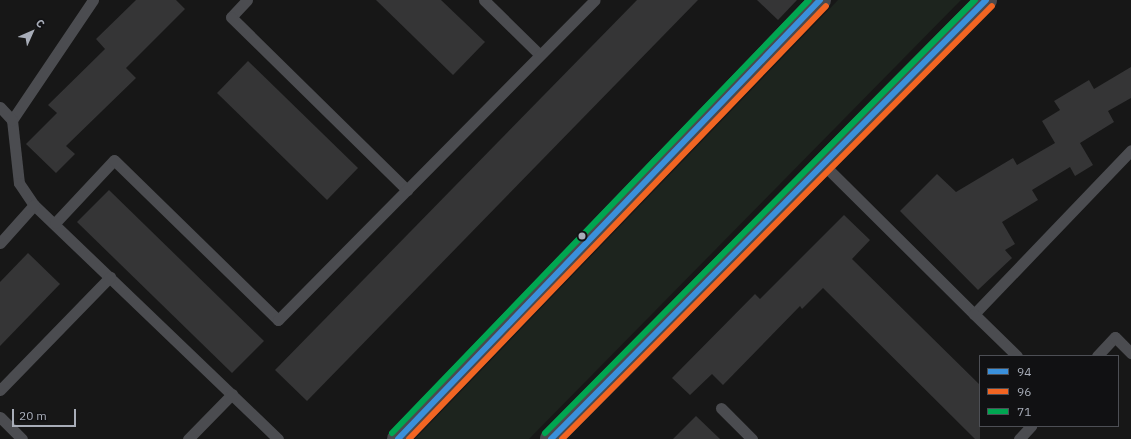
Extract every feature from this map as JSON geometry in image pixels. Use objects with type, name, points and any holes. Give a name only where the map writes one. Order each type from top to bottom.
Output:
[{"type":"main road","points":[[398,439],[820,0]]},
{"type":"main road","points":[[552,439],[986,0]]},
{"type":"lane","points":[[12,120],[93,0]]},
{"type":"lane","points":[[247,0],[231,16],[407,190]]},
{"type":"lane","points":[[484,0],[540,55]]},
{"type":"lane","points":[[55,223],[114,160],[278,320],[595,0]]},
{"type":"lane","points":[[0,107],[12,120],[19,183],[34,205],[55,223],[278,439]]},
{"type":"lane","points":[[974,314],[1131,150]]},
{"type":"lane","points":[[823,164],[1016,355]]},
{"type":"lane","points":[[0,242],[34,205]]},
{"type":"lane","points":[[0,390],[110,277]]},
{"type":"lane","points":[[1098,355],[1115,338],[1131,353]]},
{"type":"lane","points":[[188,439],[232,394]]},
{"type":"lane","points":[[721,408],[752,439]]},
{"type":"lane","points":[[0,417],[22,439]]},
{"type":"lane","points":[[1019,439],[1030,427]]},
{"type":"shaded area","points":[[838,0],[961,0],[529,439],[415,439]]},
{"type":"building","points":[[136,0],[176,0],[185,9],[126,68],[136,78],[66,146],[75,154],[56,173],[26,144],[57,113],[48,105],[105,49],[96,39]]},
{"type":"building","points":[[376,0],[441,0],[485,42],[453,75]]},
{"type":"building","points":[[637,0],[698,0],[307,401],[275,370]]},
{"type":"building","points":[[757,0],[797,0],[778,20]]},
{"type":"building","points":[[248,61],[358,168],[327,200],[217,93]]},
{"type":"building","points":[[1131,67],[1131,98],[1108,111],[1114,122],[1080,143],[1093,165],[1075,176],[1070,167],[1032,190],[1038,200],[1002,222],[1015,244],[1005,250],[1012,258],[978,290],[900,211],[937,174],[956,192],[1013,158],[1017,165],[1055,143],[1042,121],[1060,110],[1054,101],[1089,80],[1094,89]]},
{"type":"building","points":[[109,190],[264,341],[232,373],[77,222]]},
{"type":"building","points":[[844,215],[870,240],[852,259],[979,384],[980,439],[975,439],[823,288],[802,309],[800,306],[723,385],[712,374],[690,395],[672,378],[755,294],[760,299]]},
{"type":"building","points":[[28,253],[60,284],[0,346],[0,282]]},
{"type":"building","points":[[696,416],[720,439],[673,439]]},
{"type":"transit line","name":"71","points":[[392,433],[809,0]]},
{"type":"transit line","name":"94","points":[[398,439],[820,0]]},
{"type":"transit line","name":"71","points":[[545,433],[975,0]]},
{"type":"transit line","name":"94","points":[[551,439],[986,0]]},
{"type":"transit line","name":"96","points":[[409,439],[826,6]]},
{"type":"transit line","name":"96","points":[[562,439],[992,6]]}]
